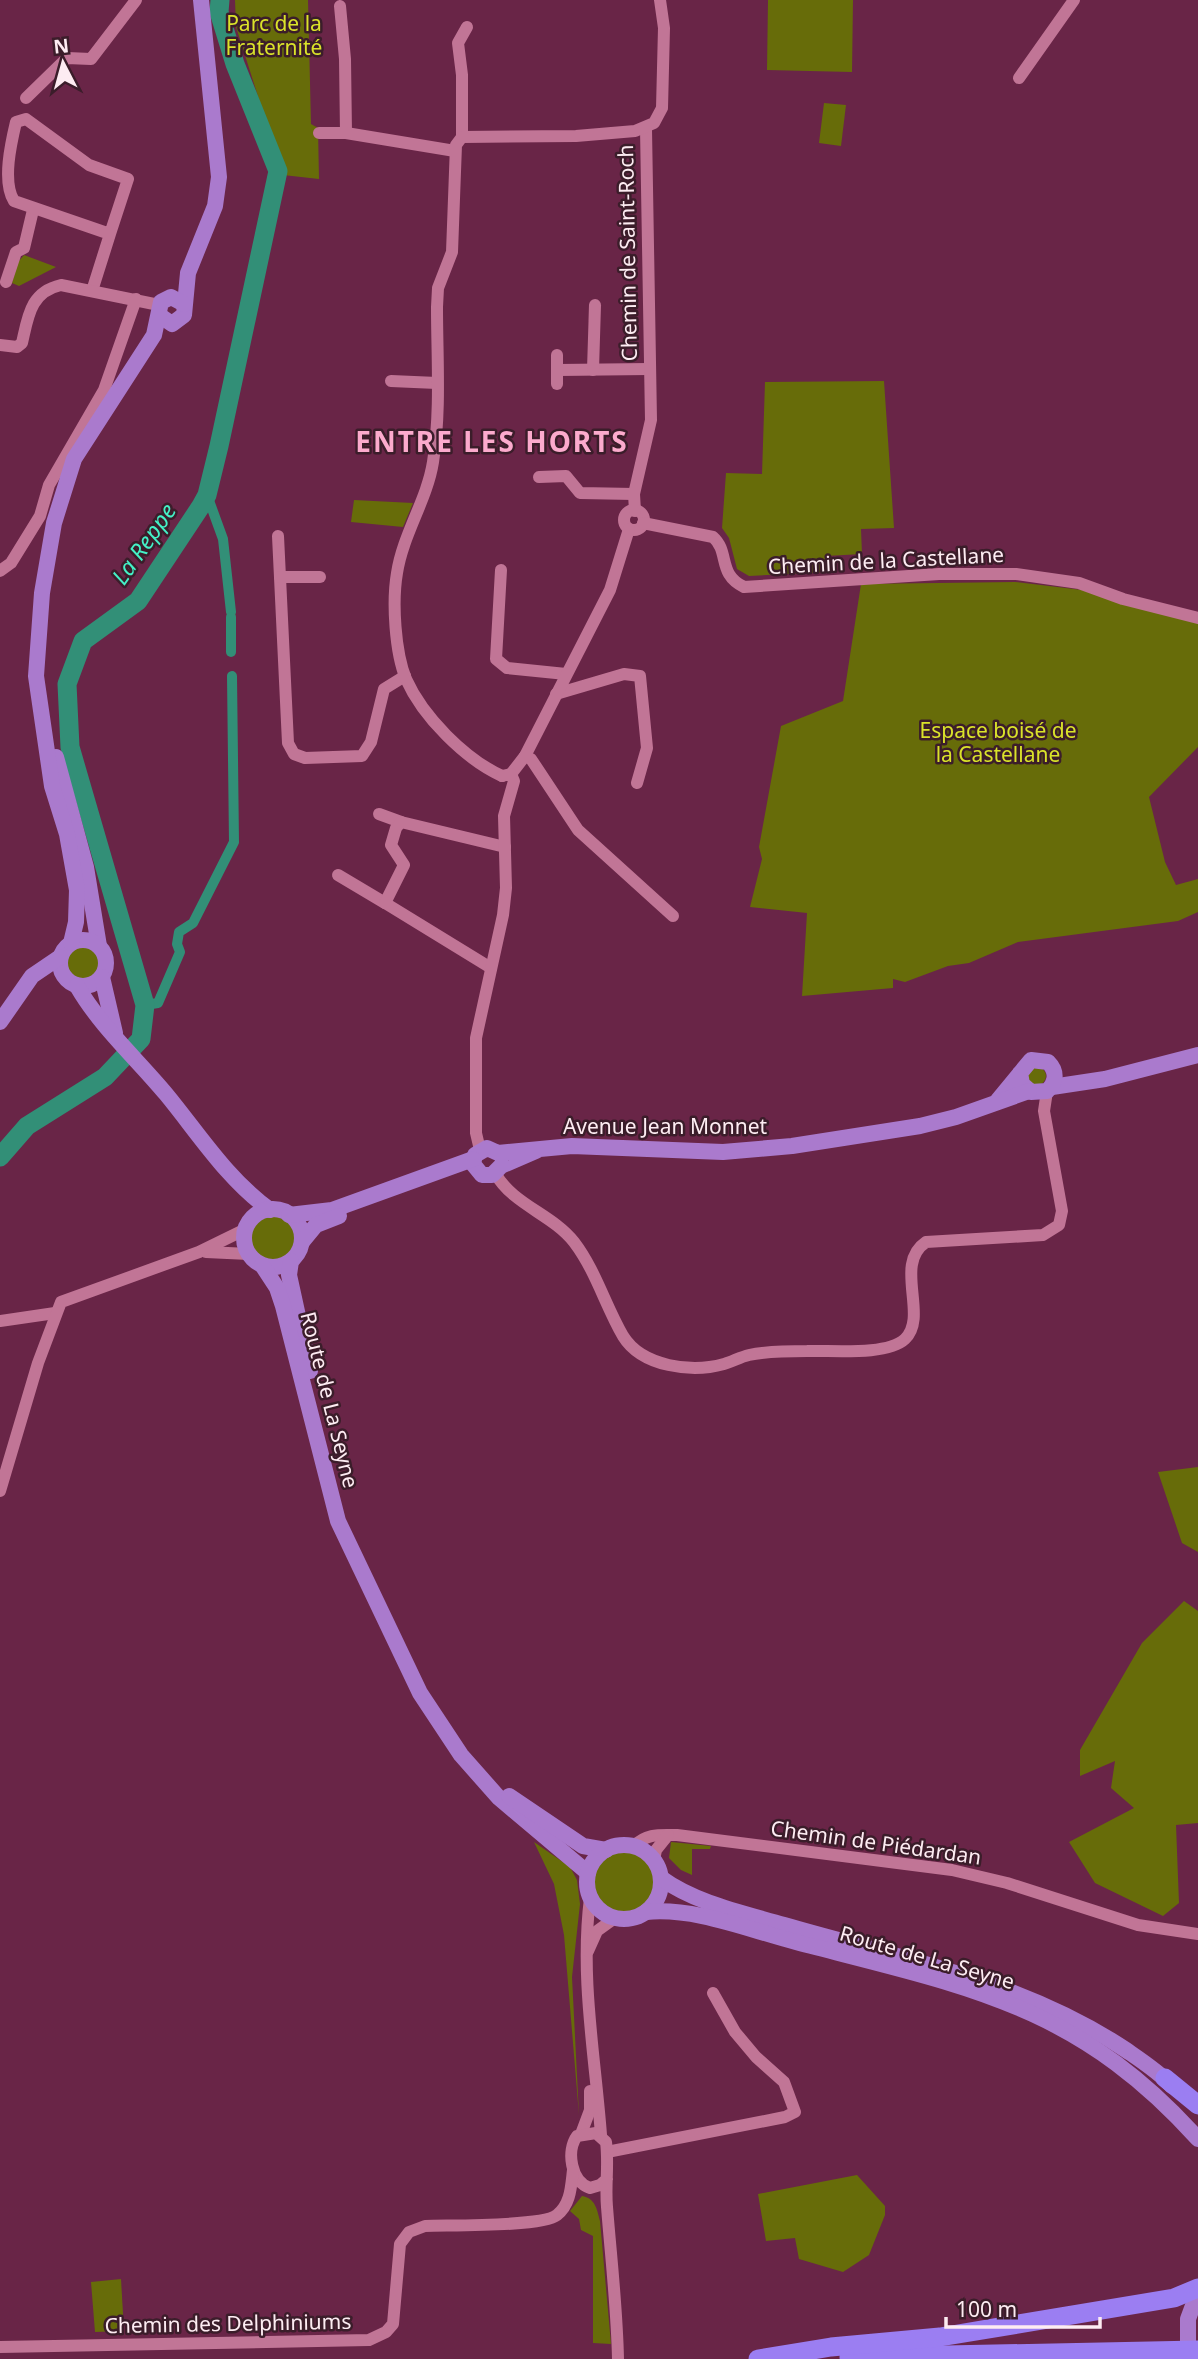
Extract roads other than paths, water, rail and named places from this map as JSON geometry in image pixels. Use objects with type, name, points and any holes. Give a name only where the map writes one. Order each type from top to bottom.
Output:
[{"type":"highway","points":[[1165,2078],[1198,2105]]},
{"type":"highway","points":[[758,2359],[831,2347],[940,2337],[1174,2298],[1198,2290]]},
{"type":"highway","points":[[765,2359],[1198,2350]]},
{"type":"main road","points":[[0,1022],[32,976],[60,957],[71,943],[76,922],[77,890],[67,834],[52,786],[39,696],[36,656],[40,607],[50,542],[64,485],[169,309],[188,273],[215,206],[219,177],[201,0]]},
{"type":"main road","points":[[39,696],[86,867],[99,946],[106,957],[102,976],[109,1015],[117,1038]]},
{"type":"main road","points":[[71,943],[85,940],[99,946]]},
{"type":"main road","points":[[60,957],[63,976],[77,986],[94,1013],[140,1063],[236,1181],[270,1210],[289,1215],[299,1227],[302,1241],[291,1261],[272,1267],[262,1265],[249,1254],[244,1238],[248,1225],[236,1181]]},
{"type":"main road","points":[[0,1033],[38,983],[63,976]]},
{"type":"main road","points":[[77,986],[91,985],[102,976]]},
{"type":"main road","points":[[1051,1083],[1048,1062],[1037,1059],[1026,1063],[1020,1073],[1022,1084],[1030,1092],[1051,1083],[1090,1082],[1198,1055]]},
{"type":"main road","name":"Avenue Jean Monnet","points":[[998,1100],[1020,1073]]},
{"type":"main road","name":"Avenue Jean Monnet","points":[[477,1160],[487,1176],[498,1164],[536,1151],[581,1146],[723,1152],[781,1147],[920,1126],[1030,1092]]},
{"type":"main road","name":"Avenue Jean Monnet","points":[[302,1241],[316,1226],[326,1221],[454,1177],[491,1148],[498,1164]]},
{"type":"main road","name":"Avenue Jean Monnet","points":[[289,1215],[332,1210],[477,1160]]},
{"type":"main road","points":[[248,1225],[270,1210]]},
{"type":"main road","name":"Route de La Seyne","points":[[291,1261],[289,1275],[295,1304],[352,1547],[365,1582],[420,1693],[461,1755],[516,1814],[576,1860],[588,1873]]},
{"type":"main road","name":"Route de La Seyne","points":[[262,1265],[277,1288],[283,1306],[338,1521],[352,1547]]},
{"type":"main road","name":"Route de La Seyne","points":[[486,1781],[583,1846],[606,1850]]},
{"type":"main road","points":[[615,1846],[634,1846],[654,1860],[660,1878],[656,1900],[646,1912],[636,1917],[615,1918],[600,1911],[590,1898],[588,1873],[592,1863],[606,1850],[615,1846]]},
{"type":"main road","name":"Route de La Seyne","points":[[660,1878],[678,1888],[744,1914],[930,1965],[1024,1996],[1101,2033],[1165,2078],[1198,2114]]},
{"type":"main road","name":"Route de La Seyne","points":[[646,1912],[661,1910],[732,1925],[986,1993],[1029,2010],[1093,2045],[1129,2070],[1198,2139]]},
{"type":"main road","points":[[1188,2359],[1188,2319],[1198,2290]]},
{"type":"street","points":[[26,99],[67,58],[91,59],[136,0]]},
{"type":"street","name":"Chemin de Saint-Roch","points":[[635,511],[634,494],[649,435],[646,129],[660,117],[662,108],[664,28],[660,0]]},
{"type":"street","points":[[1019,78],[1074,0]]},
{"type":"street","points":[[340,6],[345,59],[346,133]]},
{"type":"street","points":[[467,27],[458,43],[462,75],[462,137],[455,151],[452,252],[439,288],[437,307],[437,383],[430,476],[397,573],[394,609],[405,676],[452,742],[507,780]]},
{"type":"street","points":[[92,291],[128,178],[89,165],[26,119],[20,119],[13,133],[9,193],[14,201],[33,210],[110,234]]},
{"type":"street","points":[[462,137],[576,136],[646,129]]},
{"type":"street","points":[[318,133],[346,133],[455,151]]},
{"type":"street","points":[[6,282],[16,252],[24,248],[33,210]]},
{"type":"street","points":[[0,345],[17,347],[22,344],[31,305],[48,288],[61,285],[136,299],[169,309]]},
{"type":"street","points":[[0,571],[11,563],[40,516],[50,485],[104,390],[136,299]]},
{"type":"street","points":[[593,370],[595,305]]},
{"type":"street","points":[[557,355],[557,384]]},
{"type":"street","points":[[558,370],[649,369]]},
{"type":"street","points":[[391,381],[437,383]]},
{"type":"street","points":[[539,477],[566,476],[580,493],[634,494]]},
{"type":"street","points":[[477,1160],[477,1038],[506,888],[507,780],[525,756],[610,590],[629,528],[625,516],[635,511],[643,517],[643,523],[637,530],[629,528]]},
{"type":"street","name":"Chemin de la Castellane","points":[[643,523],[713,537],[719,542],[724,568],[736,583],[744,587],[939,574],[1016,574],[1079,583],[1123,599],[1198,618]]},
{"type":"street","points":[[278,536],[288,743],[294,754],[305,758],[362,756],[371,742],[384,689],[405,676]]},
{"type":"street","points":[[501,570],[496,659],[506,668],[566,674]]},
{"type":"street","points":[[280,577],[320,577]]},
{"type":"street","points":[[556,694],[625,674],[640,676],[647,748],[638,783]]},
{"type":"street","points":[[525,756],[531,759],[578,830],[673,916]]},
{"type":"street","points":[[379,814],[483,844],[505,847]]},
{"type":"street","points":[[385,903],[404,864],[391,845],[396,828],[401,822]]},
{"type":"street","points":[[338,875],[491,968]]},
{"type":"street","points":[[498,1164],[506,1189],[567,1233],[586,1259],[625,1338],[644,1356],[675,1367],[700,1368],[757,1354],[891,1348],[906,1339],[913,1325],[912,1261],[916,1249],[926,1242],[1043,1235],[1059,1225],[1062,1211],[1044,1111],[1051,1083]]},
{"type":"street","points":[[1030,1092],[1044,1111]]},
{"type":"street","points":[[0,1321],[56,1309],[70,1297],[199,1252],[248,1225]]},
{"type":"street","points":[[199,1252],[249,1254]]},
{"type":"street","points":[[0,1492],[56,1309]]},
{"type":"street","points":[[634,1846],[655,1834],[668,1835]]},
{"type":"street","points":[[654,1860],[656,1850],[668,1835]]},
{"type":"street","name":"Chemin de Piédardan","points":[[668,1835],[952,1870],[1007,1883],[1138,1925],[1198,1934]]},
{"type":"street","points":[[590,1898],[585,1929],[590,2025],[601,2135],[606,2142],[607,2152],[607,2208],[618,2359]]},
{"type":"street","points":[[586,1958],[597,1931],[615,1918]]},
{"type":"street","points":[[607,2152],[741,2127],[795,2112],[784,2082],[756,2057],[736,2032],[713,1993]]},
{"type":"street","points":[[569,2197],[573,2143],[581,2134],[590,2110],[590,2025]]},
{"type":"street","points":[[581,2134],[589,2132],[601,2135]]},
{"type":"street","points":[[573,2170],[607,2208]]},
{"type":"street","points":[[586,2186],[600,2185],[607,2179]]},
{"type":"street","name":"Chemin des Delphiniums","points":[[0,2347],[369,2340],[386,2332],[393,2324],[400,2244],[409,2232],[425,2227],[547,2221],[564,2208],[569,2197],[586,2186]]},
{"type":"waterway","name":"La Reppe","points":[[0,1157],[27,1126],[105,1077],[141,1039],[145,1005],[70,747],[67,684],[83,641],[138,601],[201,506],[207,495],[219,446],[278,171],[235,64],[219,12],[220,0]]},
{"type":"waterway","points":[[207,495],[223,539],[231,612]]},
{"type":"waterway","points":[[231,617],[231,652]]},
{"type":"waterway","points":[[145,1005],[158,1003],[180,952],[177,944],[179,932],[193,923],[234,842],[232,676]]},
{"type":"district","name":"ENTRE LES HORTS","points":[[492,442]]},
{"type":"park label","name":"Parc de la Fraternité","points":[[274,36]]},
{"type":"park label","name":"Espace boisé de la Castellane","points":[[998,743]]}]
